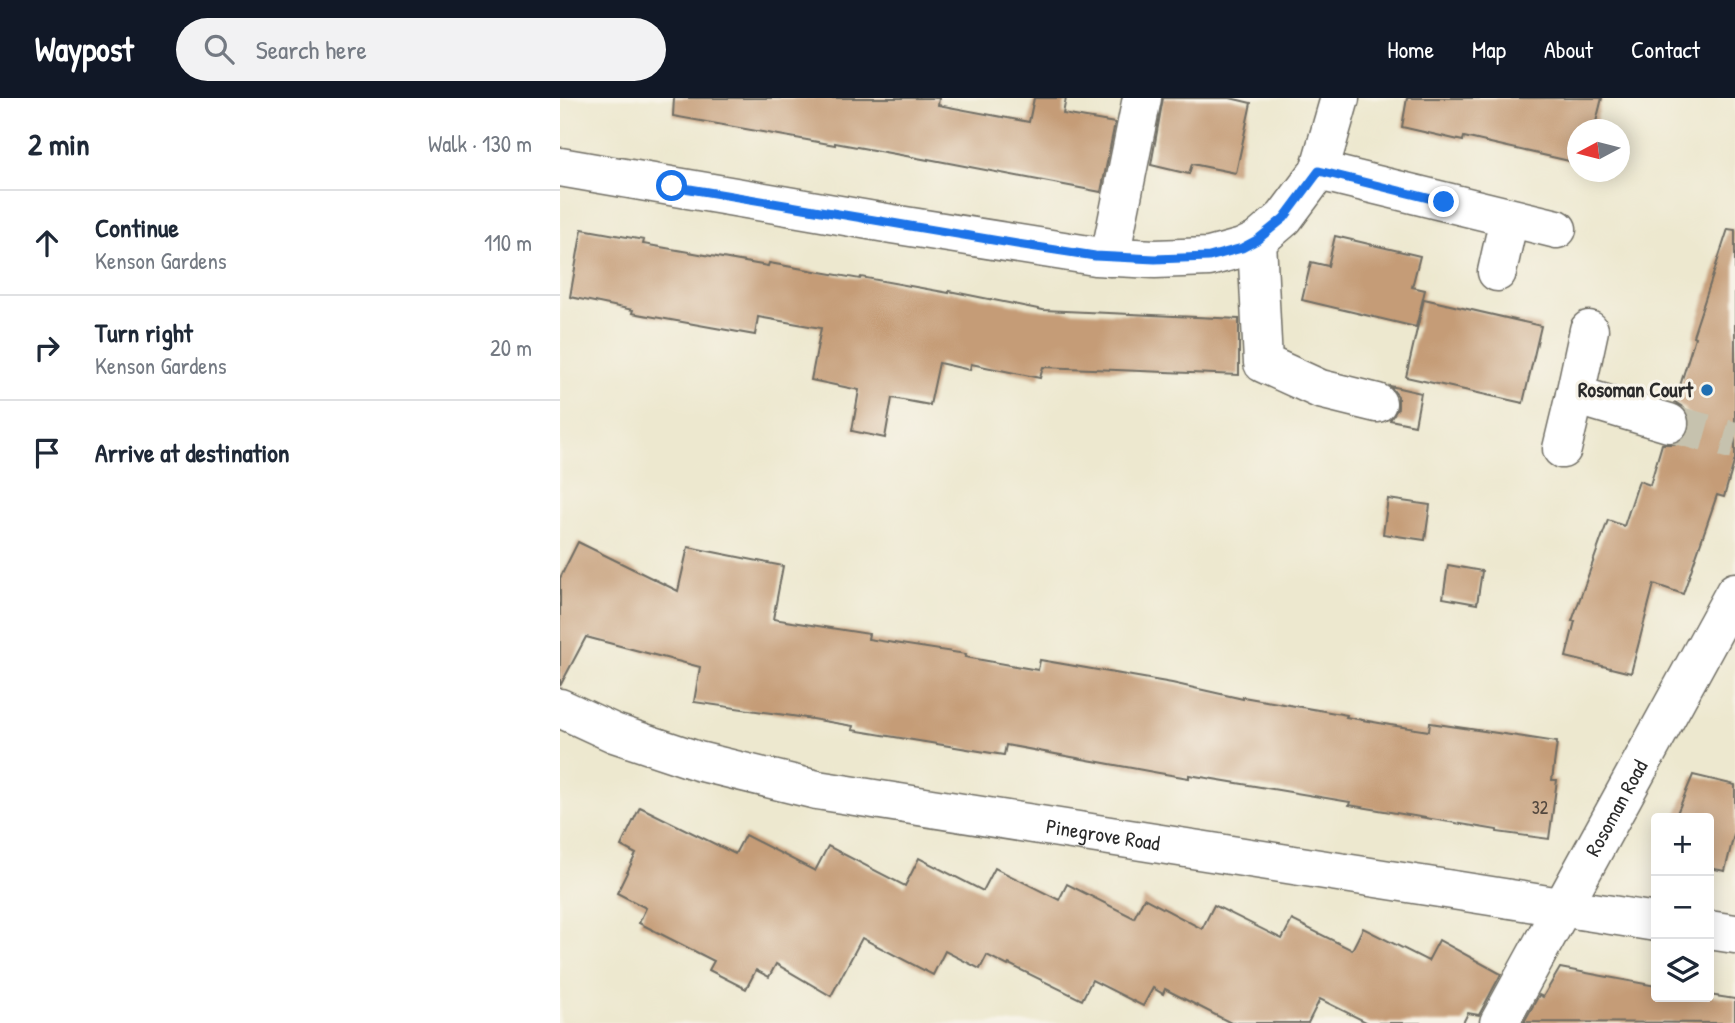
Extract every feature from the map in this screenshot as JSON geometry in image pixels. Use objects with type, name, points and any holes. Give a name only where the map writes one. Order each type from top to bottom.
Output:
[{"type":"street","points":[[1110,257],[1142,98]]},
{"type":"street","points":[[560,167],[892,224],[1110,257],[1209,257],[1242,248],[1257,240],[1284,218],[1319,171],[1340,98]]},
{"type":"street","points":[[1319,171],[1557,229]]},
{"type":"street","points":[[1497,272],[1509,218]]},
{"type":"street","points":[[1257,240],[1263,363],[1320,389],[1377,403]]},
{"type":"street","points":[[1562,449],[1589,330]]},
{"type":"street","points":[[1574,395],[1669,422]]},
{"type":"street","name":"Rosoman Road","points":[[1499,1023],[1735,592]]},
{"type":"street","name":"Pinegrove Road","points":[[560,708],[614,733],[698,761],[817,790],[1651,921]]},
{"type":"street","points":[[1714,931],[1735,934]]},
{"type":"building","points":[[674,98],[939,98],[938,105],[1029,122],[1034,98],[1066,98],[1063,114],[1115,123],[1101,192],[928,159],[673,116]]},
{"type":"building","points":[[1163,98],[1230,98],[1251,103],[1236,173],[1192,164],[1189,174],[1151,165]]},
{"type":"building","points":[[1407,98],[1602,98],[1597,119],[1567,119],[1567,160],[1464,137],[1463,141],[1402,127]]},
{"type":"building","points":[[582,229],[644,240],[643,244],[768,266],[769,263],[949,291],[1043,310],[1239,319],[1239,375],[1043,367],[1040,378],[971,364],[970,370],[939,363],[930,405],[892,398],[885,438],[852,431],[859,390],[811,380],[821,328],[758,317],[755,335],[632,313],[633,310],[570,297]]},
{"type":"building","points":[[1728,229],[1735,230],[1735,459],[1724,497],[1717,495],[1683,594],[1654,584],[1631,673],[1566,657],[1575,621],[1572,621],[1608,520],[1624,526],[1639,481],[1650,485],[1662,444],[1675,444],[1690,430],[1690,417],[1684,408],[1675,402],[1695,337],[1693,336]]},
{"type":"building","points":[[1335,236],[1420,256],[1412,287],[1425,290],[1416,327],[1302,300],[1311,262],[1328,266]]},
{"type":"building","points":[[1424,299],[1541,326],[1523,403],[1406,377]]},
{"type":"building","points":[[1390,386],[1421,393],[1415,425],[1390,420],[1398,408],[1398,396]]},
{"type":"building","points":[[1388,499],[1430,505],[1425,540],[1383,534]]},
{"type":"building","points":[[578,542],[678,591],[688,547],[783,566],[773,619],[869,634],[868,639],[966,654],[965,657],[1038,670],[1040,660],[1429,731],[1430,723],[1557,742],[1552,780],[1557,780],[1549,839],[1349,805],[1350,802],[1189,775],[1189,778],[1006,745],[1004,755],[852,730],[853,726],[694,702],[700,667],[586,637],[560,686],[560,578]]},
{"type":"building","points":[[1448,565],[1482,571],[1477,604],[1443,598]]},
{"type":"building","points":[[1693,775],[1735,785],[1735,830],[1725,871],[1714,869],[1714,813],[1677,813]]},
{"type":"building","points":[[640,807],[735,854],[745,835],[815,871],[828,846],[905,886],[919,858],[983,891],[995,868],[1059,900],[1067,884],[1134,918],[1144,898],[1202,929],[1214,905],[1282,939],[1292,920],[1352,950],[1363,928],[1428,961],[1439,940],[1501,974],[1479,1015],[1468,1013],[1463,1023],[1368,1023],[1320,999],[1308,1023],[1231,1023],[1165,989],[1163,994],[1153,988],[1143,1006],[1092,980],[1082,1000],[987,955],[980,969],[945,951],[933,975],[862,938],[831,996],[776,964],[769,977],[756,970],[746,989],[709,970],[714,961],[639,923],[646,908],[617,893],[636,854],[621,846]]},
{"type":"building","points":[[1560,968],[1651,985],[1651,1002],[1714,1002],[1714,996],[1735,999],[1735,1023],[1524,1022],[1539,995],[1543,997]]},
{"type":"tunnel","points":[[1669,423],[1735,441]]},
{"type":"place","name":"Rosoman Court","points":[[1707,390]]},
{"type":"route","points":[[672,186],[1095,256],[1155,259],[1209,257],[1242,248],[1257,240],[1284,218],[1319,171],[1444,202]]}]
